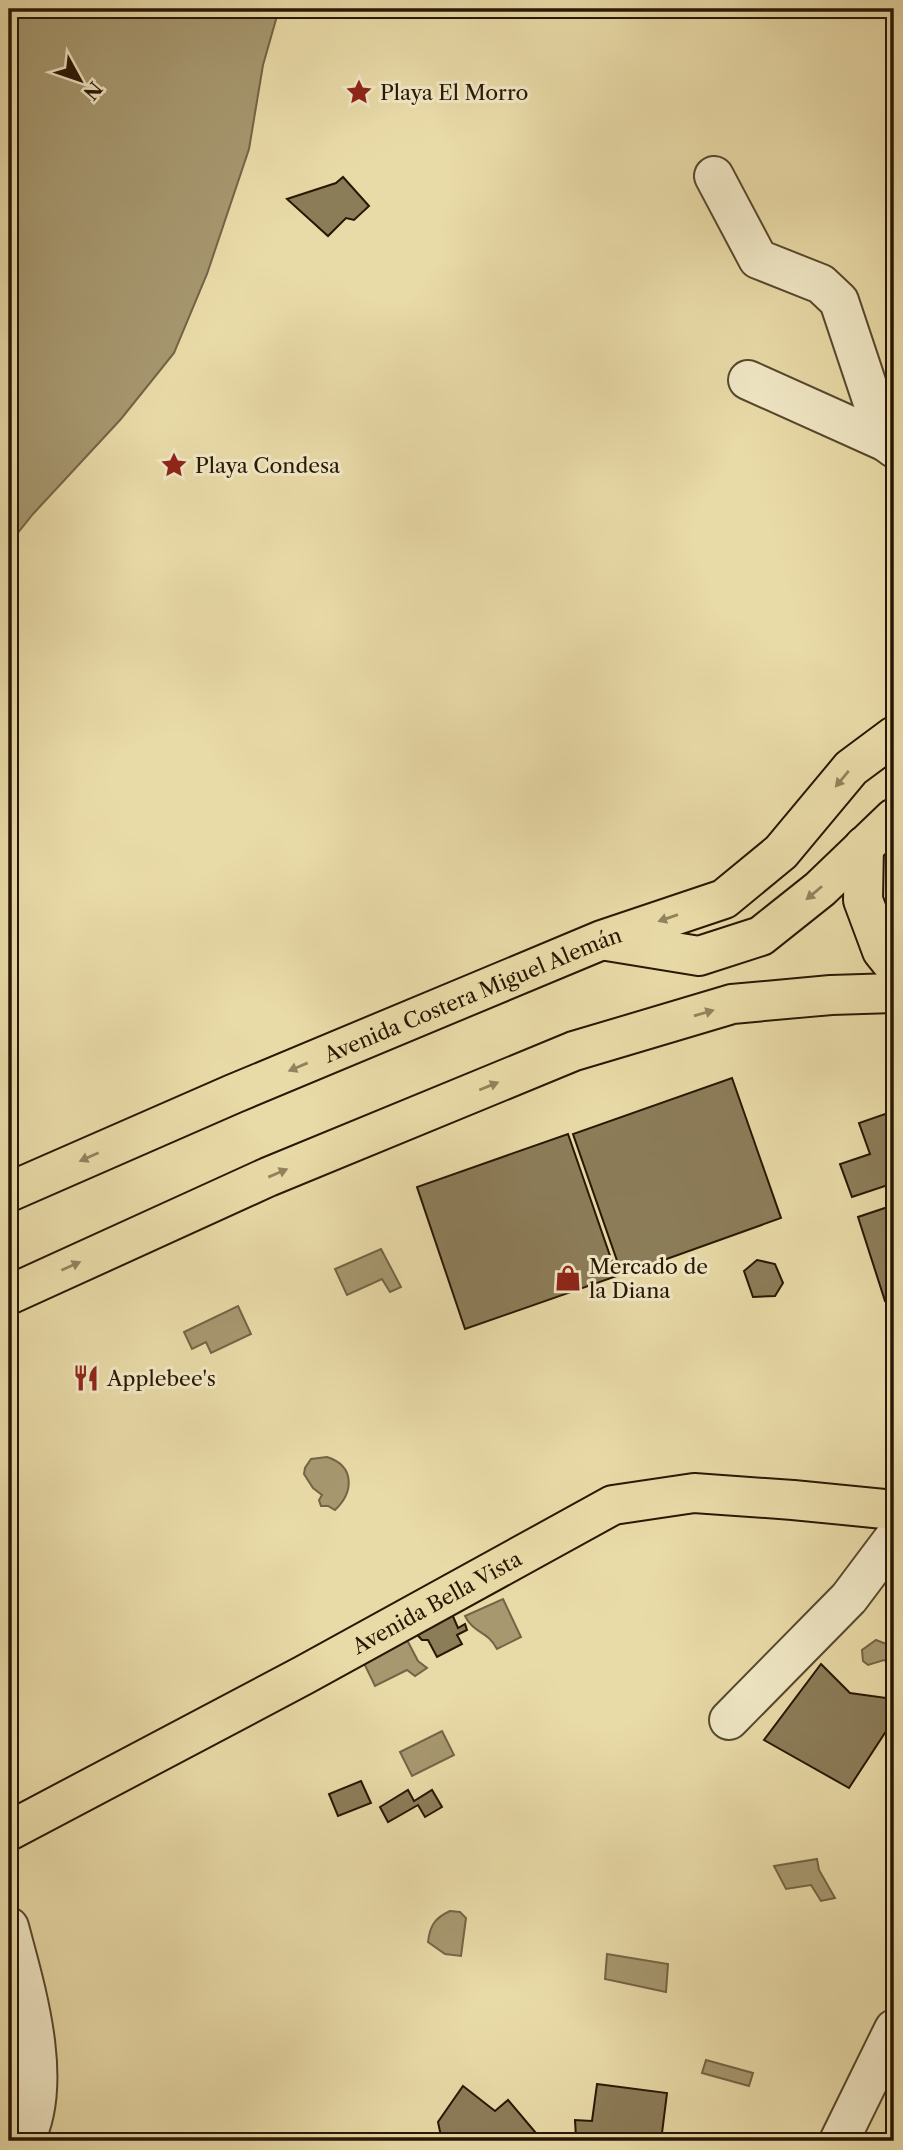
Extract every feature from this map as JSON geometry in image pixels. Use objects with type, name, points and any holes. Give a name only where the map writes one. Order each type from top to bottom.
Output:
[{"type":"main road","name":"Avenida Costera Miguel Alemán","points":[[9,1192],[233,1094],[602,940],[724,899],[780,852],[851,768],[894,736]]},
{"type":"main road","points":[[602,940],[699,956],[761,936],[820,889],[894,818]]},
{"type":"main road","points":[[864,846],[863,900],[882,951],[894,966]]},
{"type":"main road","points":[[9,1295],[268,1177],[574,1051],[732,1004],[831,995],[894,993]]},
{"type":"main road","name":"Avenida Bella Vista","points":[[9,1831],[304,1675],[613,1505],[694,1493],[894,1510]]},
{"type":"street","points":[[714,176],[758,258],[821,284],[839,301],[890,445]]},
{"type":"street","points":[[748,380],[890,445]]},
{"type":"street","points":[[729,1720],[849,1598],[894,1538]]},
{"type":"street","points":[[9,1927],[29,2001],[38,2072],[31,2129],[24,2141]]},
{"type":"street","points":[[839,2141],[894,2029]]},
{"type":"shaded area","points":[[9,9],[279,9],[263,65],[249,149],[207,274],[174,353],[121,419],[33,514],[9,544]]},
{"type":"shaded area","points":[[381,1249],[401,1287],[390,1292],[382,1279],[347,1295],[335,1269]]},
{"type":"shaded area","points":[[238,1306],[251,1334],[211,1353],[206,1342],[192,1349],[184,1332]]},
{"type":"shaded area","points":[[327,1457],[343,1467],[349,1480],[346,1495],[335,1510],[321,1506],[319,1500],[322,1495],[313,1488],[304,1474],[311,1459]]},
{"type":"shaded area","points":[[503,1599],[521,1637],[497,1649],[465,1616]]},
{"type":"shaded area","points":[[406,1638],[418,1661],[427,1668],[415,1676],[407,1670],[375,1686],[361,1657]]},
{"type":"shaded area","points":[[876,1640],[894,1647],[894,1667],[884,1660],[868,1665],[863,1661],[862,1650]]},
{"type":"shaded area","points":[[442,1731],[454,1755],[412,1776],[400,1752]]},
{"type":"shaded area","points":[[817,1859],[819,1870],[835,1898],[821,1901],[811,1885],[786,1889],[774,1866]]},
{"type":"shaded area","points":[[450,1911],[460,1912],[466,1918],[461,1956],[445,1954],[428,1942],[434,1923]]},
{"type":"shaded area","points":[[607,1954],[668,1964],[666,1992],[605,1979]]},
{"type":"shaded area","points":[[706,2060],[753,2073],[749,2086],[702,2073]]},
{"type":"building","points":[[343,177],[369,206],[354,220],[346,218],[328,236],[287,199],[336,183]]},
{"type":"building","points":[[732,1078],[781,1218],[622,1275],[573,1134]]},
{"type":"building","points":[[894,1111],[894,1183],[852,1197],[840,1164],[870,1154],[859,1123]]},
{"type":"building","points":[[568,1134],[617,1276],[465,1329],[417,1187]]},
{"type":"building","points":[[894,1205],[894,1298],[885,1301],[858,1217]]},
{"type":"building","points":[[757,1260],[775,1264],[783,1283],[775,1296],[753,1297],[744,1271]]},
{"type":"building","points":[[452,1614],[458,1628],[465,1624],[467,1630],[457,1635],[462,1644],[437,1657],[428,1640],[422,1640],[409,1626]]},
{"type":"building","points":[[821,1664],[850,1693],[894,1699],[894,1719],[849,1788],[764,1740]]},
{"type":"building","points":[[361,1781],[371,1803],[338,1816],[329,1794]]},
{"type":"building","points":[[408,1790],[414,1801],[432,1790],[442,1807],[425,1817],[418,1805],[388,1822],[380,1807]]},
{"type":"building","points":[[597,2084],[667,2093],[661,2141],[576,2138],[575,2120],[592,2121]]},
{"type":"building","points":[[463,2086],[495,2111],[508,2100],[541,2139],[442,2141],[438,2122]]},
{"type":"place","name":"Playa El Morro","points":[[359,92]]},
{"type":"place","name":"Playa Condesa","points":[[174,465]]},
{"type":"place","name":"Mercado de la Diana","points":[[568,1278]]},
{"type":"place","name":"Applebee's","points":[[86,1378]]}]
